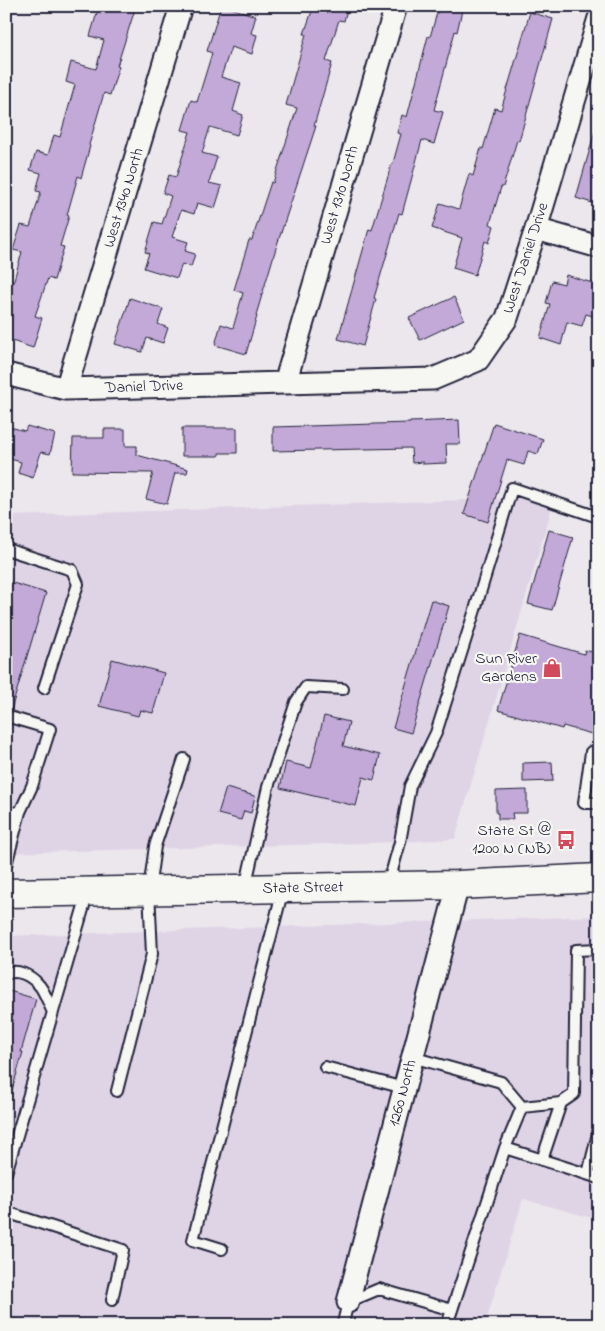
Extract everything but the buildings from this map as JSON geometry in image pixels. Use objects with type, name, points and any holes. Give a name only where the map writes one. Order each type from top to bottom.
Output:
[{"type":"main road","name":"State Street","points":[[6,893],[458,885],[599,878]]},
{"type":"street","name":"West 1340 North","points":[[66,389],[181,6]]},
{"type":"street","name":"West 1310 North","points":[[285,383],[396,6]]},
{"type":"street","name":"West Daniel Drive","points":[[285,383],[434,379],[478,360],[507,318],[536,229],[599,18]]},
{"type":"street","points":[[536,229],[599,247]]},
{"type":"street","name":"Daniel Drive","points":[[6,374],[66,389],[285,383]]},
{"type":"street","name":"1260 North","points":[[348,1302],[458,885]]},
{"type":"lane","points":[[388,886],[400,842],[410,786],[436,733],[512,488],[592,516]]},
{"type":"lane","points":[[6,548],[72,570],[78,584],[44,688]]},
{"type":"lane","points":[[245,889],[268,787],[296,702],[306,687],[343,689]]},
{"type":"lane","points":[[6,716],[50,729],[32,786],[20,812],[6,864]]},
{"type":"lane","points":[[599,753],[591,752],[584,803],[599,803]]},
{"type":"lane","points":[[117,1091],[152,954],[149,890],[154,846],[184,759]]},
{"type":"lane","points":[[6,813],[20,812]]},
{"type":"lane","points":[[222,1249],[193,1240],[283,888]]},
{"type":"lane","points":[[6,1173],[88,891]]},
{"type":"lane","points":[[522,1107],[561,1103],[574,1094],[576,950],[599,950]]},
{"type":"lane","points":[[6,974],[10,972],[24,973],[40,985],[53,1012]]},
{"type":"lane","points":[[412,1057],[501,1082],[522,1107]]},
{"type":"lane","points":[[325,1067],[404,1088]]},
{"type":"lane","points":[[542,1160],[561,1103]]},
{"type":"lane","points":[[448,1325],[505,1148],[522,1107]]},
{"type":"lane","points":[[588,1174],[599,1129]]},
{"type":"lane","points":[[505,1148],[599,1178]]},
{"type":"lane","points":[[6,1212],[123,1250],[112,1300]]},
{"type":"lane","points":[[344,1324],[348,1302],[379,1289],[452,1310]]},
{"type":"shaded area","points":[[555,497],[455,839],[6,853],[6,516]]},
{"type":"shaded area","points":[[599,916],[599,1220],[523,1199],[485,1325],[6,1325],[6,936]]},
{"type":"place","name":"Sun River Gardens","points":[[552,668]]},
{"type":"place","name":"State St @ 1200 N (NB)","points":[[566,840]]}]
